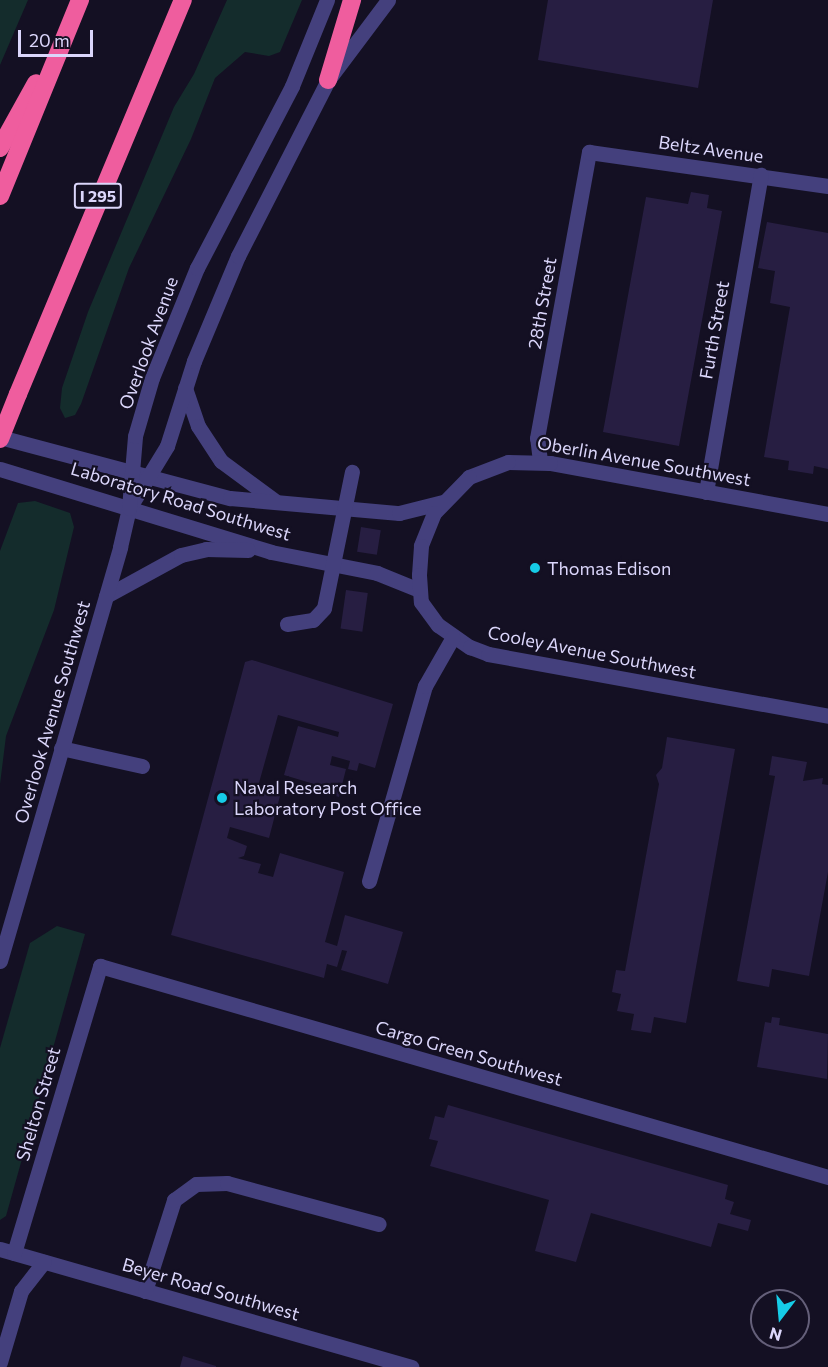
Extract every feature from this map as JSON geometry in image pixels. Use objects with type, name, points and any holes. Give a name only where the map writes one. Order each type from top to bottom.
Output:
[{"type":"highway","points":[[0,196],[80,0]]},
{"type":"highway","name":"I 295","points":[[0,438],[183,0]]},
{"type":"highway","points":[[328,80],[352,0]]},
{"type":"highway","points":[[0,148],[72,18]]},
{"type":"street","name":"Overlook Avenue","points":[[129,508],[143,408],[178,311],[208,244],[288,93],[327,0]]},
{"type":"street","points":[[129,508],[167,446],[185,388],[225,283],[328,80],[388,0]]},
{"type":"street","name":"Beltz Avenue","points":[[589,152],[828,186]]},
{"type":"street","name":"28th Street","points":[[540,461],[537,438],[589,152]]},
{"type":"street","name":"Furth Street","points":[[706,492],[761,175]]},
{"type":"street","points":[[185,388],[198,426],[221,461],[278,503]]},
{"type":"street","name":"Laboratory Road Southwest","points":[[0,438],[214,495],[399,513],[443,502]]},
{"type":"street","name":"Oberlin Avenue Southwest","points":[[419,591],[421,546],[434,513],[478,471],[508,462],[540,461],[828,514]]},
{"type":"street","name":"Laboratory Road Southwest","points":[[0,469],[271,552],[377,573],[419,591]]},
{"type":"street","points":[[287,624],[305,624],[319,615],[334,564],[352,472]]},
{"type":"street","name":"Overlook Avenue Southwest","points":[[0,961],[106,596],[129,508]]},
{"type":"street","points":[[106,596],[150,569],[194,552],[271,552]]},
{"type":"street","name":"Cooley Avenue Southwest","points":[[419,591],[426,610],[453,637],[488,654],[828,716]]},
{"type":"street","points":[[369,881],[425,687],[453,637]]},
{"type":"street","points":[[61,748],[142,766]]},
{"type":"street","name":"Cargo Green Southwest","points":[[100,966],[828,1177]]},
{"type":"street","name":"Shelton Street","points":[[7,1251],[100,966]]},
{"type":"street","points":[[145,1291],[174,1200],[196,1184],[227,1183],[379,1224]]},
{"type":"street","name":"Beyer Road Southwest","points":[[7,1251],[411,1367]]},
{"type":"street","points":[[0,1362],[21,1291],[44,1262]]},
{"type":"green space","points":[[0,0],[28,0],[0,65]]},
{"type":"green space","points":[[227,0],[302,0],[280,52],[269,56],[245,52],[215,78],[191,139],[129,268],[81,404],[75,415],[65,418],[60,408],[62,388],[88,312],[174,107],[194,74]]},
{"type":"green space","points":[[35,501],[70,513],[74,527],[54,610],[6,736],[0,784],[0,551],[18,503]]},
{"type":"green space","points":[[57,926],[85,934],[6,1216],[0,1220],[0,1048],[30,943]]},
{"type":"building","points":[[548,0],[713,0],[698,88],[538,60]]},
{"type":"building","points":[[691,192],[709,195],[707,208],[722,211],[679,446],[603,432],[646,197],[688,204]]},
{"type":"building","points":[[767,222],[828,233],[828,469],[814,466],[813,474],[788,470],[789,461],[764,457],[790,307],[770,303],[775,271],[758,268]]},
{"type":"building","points":[[361,527],[381,530],[377,555],[357,552]]},
{"type":"building","points":[[346,590],[368,593],[362,632],[341,629]]},
{"type":"building","points":[[252,660],[393,704],[375,768],[359,763],[357,771],[348,769],[350,761],[332,756],[330,765],[346,769],[339,797],[322,792],[324,787],[284,775],[298,726],[338,737],[339,732],[278,715],[257,790],[280,796],[269,838],[230,827],[227,838],[247,846],[244,856],[238,858],[261,864],[258,873],[273,877],[280,853],[344,872],[325,942],[337,946],[345,915],[403,932],[388,984],[341,970],[347,951],[342,950],[337,967],[327,964],[324,978],[171,935],[245,662]]},
{"type":"building","points":[[667,737],[735,749],[686,1023],[654,1017],[651,1033],[631,1030],[634,1014],[617,1011],[621,994],[612,992],[616,970],[625,971],[659,784],[656,775],[662,768]]},
{"type":"building","points":[[772,756],[807,762],[803,781],[823,778],[822,784],[828,785],[828,872],[809,976],[772,969],[769,987],[737,981],[775,776],[769,775]]},
{"type":"building","points":[[772,1017],[780,1018],[779,1025],[828,1034],[827,1079],[757,1067],[765,1022],[771,1023]]},
{"type":"building","points":[[448,1105],[728,1185],[725,1199],[734,1202],[730,1214],[751,1220],[748,1231],[718,1223],[711,1247],[591,1213],[576,1262],[535,1251],[549,1200],[430,1166],[438,1141],[429,1139],[435,1116],[444,1118]]},
{"type":"building","points":[[183,1356],[216,1366],[216,1367],[180,1367]]},
{"type":"place","name":"Thomas Edison","points":[[535,568]]},
{"type":"place","name":"Naval Research Laboratory Post Office","points":[[222,798]]}]
